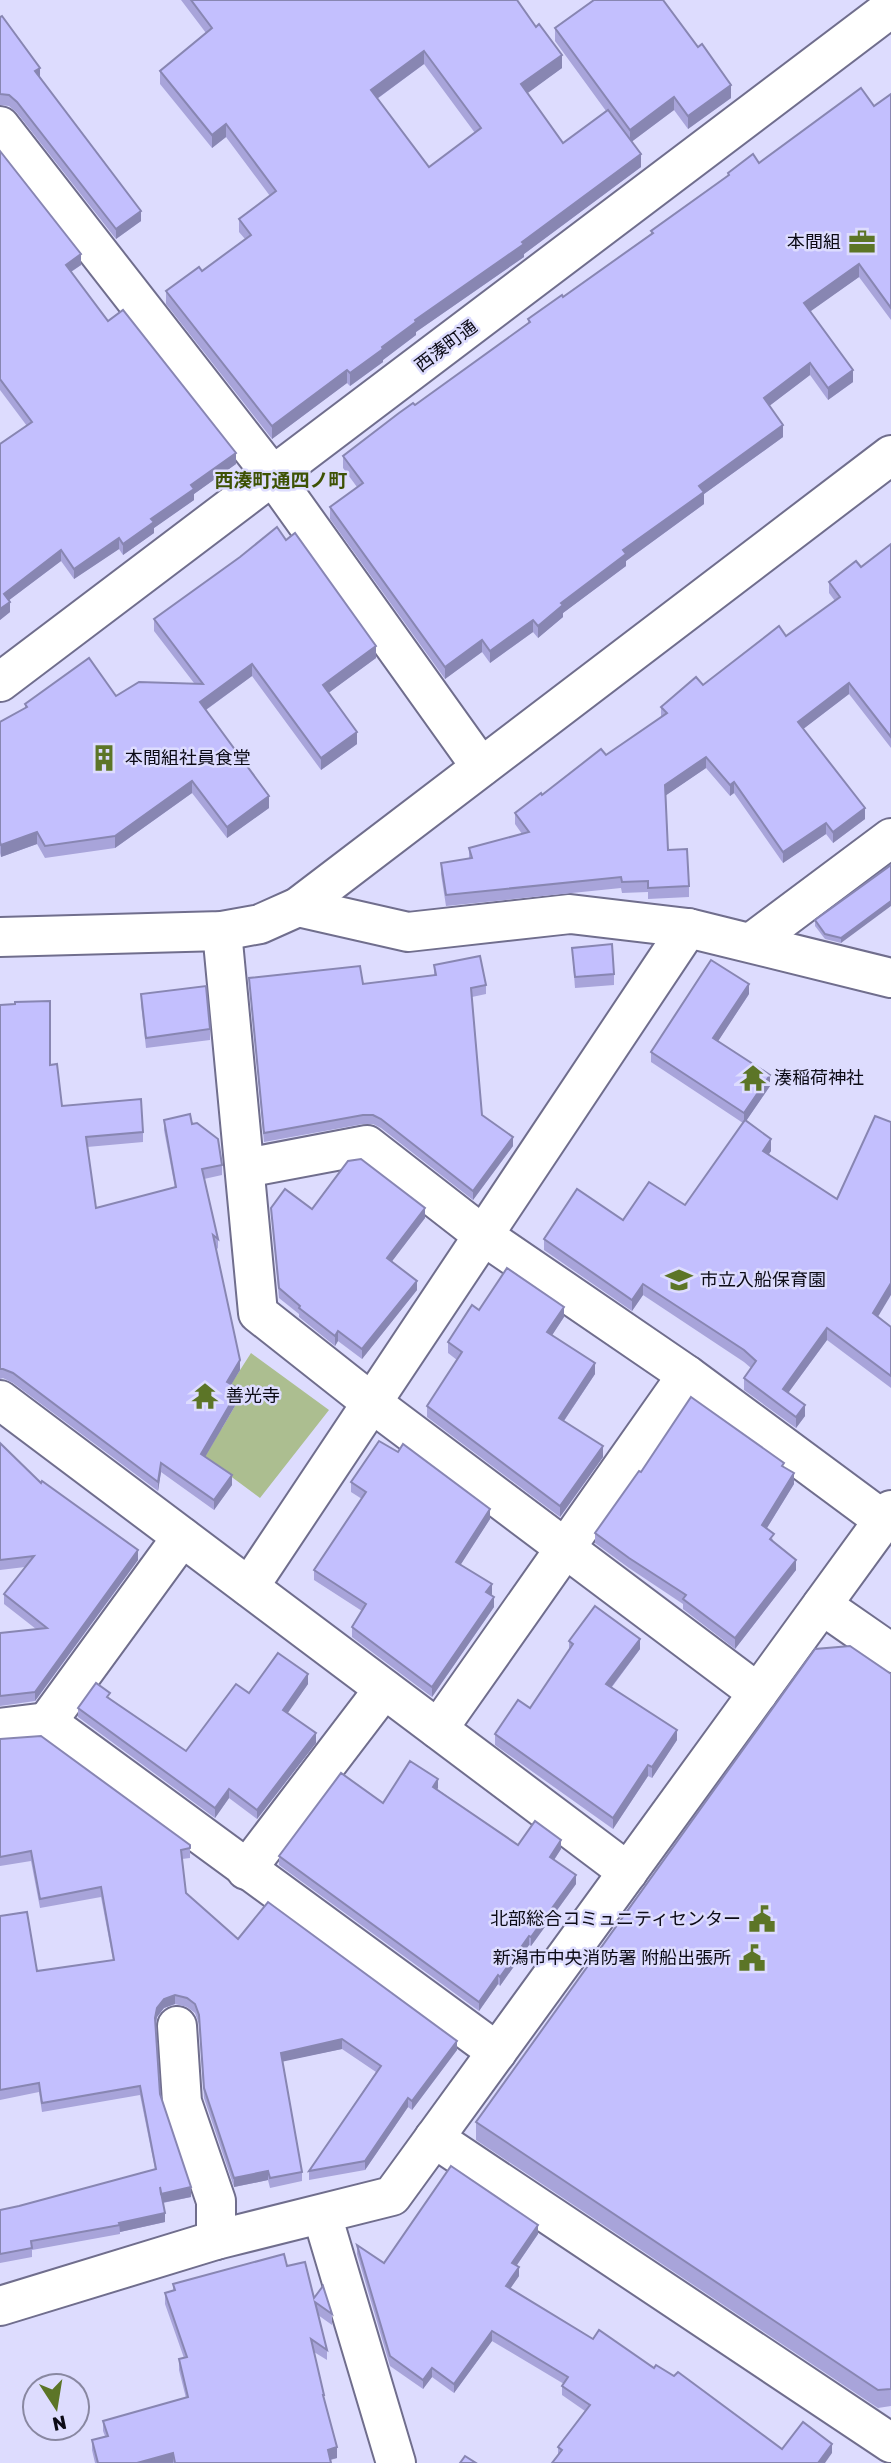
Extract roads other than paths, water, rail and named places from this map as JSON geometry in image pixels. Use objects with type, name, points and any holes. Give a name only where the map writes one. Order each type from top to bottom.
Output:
[{"type":"street","name":"西湊町通","points":[[0,682],[891,8]]},
{"type":"street","points":[[0,126],[273,476],[481,767]]},
{"type":"street","points":[[0,937],[222,931],[260,924],[298,907],[891,455]]},
{"type":"street","points":[[752,942],[891,838]]},
{"type":"street","points":[[298,907],[408,932],[570,914],[688,928],[891,978]]},
{"type":"street","points":[[249,1587],[688,928]]},
{"type":"street","points":[[222,931],[258,1313],[372,1403],[758,1693]]},
{"type":"street","points":[[0,2306],[216,2240],[392,2196],[887,1515],[484,1236],[366,1144],[246,1168]]},
{"type":"street","points":[[438,1729],[687,1375]]},
{"type":"street","points":[[0,1400],[628,1872]]},
{"type":"street","points":[[47,1723],[183,1537]]},
{"type":"street","points":[[822,1605],[891,1653]]},
{"type":"street","points":[[246,1870],[384,1689]]},
{"type":"street","points":[[0,1728],[47,1723],[496,2052]]},
{"type":"street","points":[[177,2026],[182,2102],[216,2201],[216,2240]]},
{"type":"street","points":[[434,2138],[891,2443]]},
{"type":"street","points":[[322,2215],[396,2463]]},
{"type":"place","name":"本間組","points":[[862,242]]},
{"type":"place","name":"本間組社員食堂","points":[[104,758]]},
{"type":"place","name":"湊稲荷神社","points":[[753,1078]]},
{"type":"place","name":"市立入船保育園","points":[[679,1280]]},
{"type":"place","name":"善光寺","points":[[205,1396]]},
{"type":"place","name":"北部総合コミュニティセンター","points":[[762,1919]]},
{"type":"place","name":"新潟市中央消防署 附船出張所","points":[[752,1958]]},
{"type":"district","name":"西湊町通四ノ町","points":[[281,480]]}]
